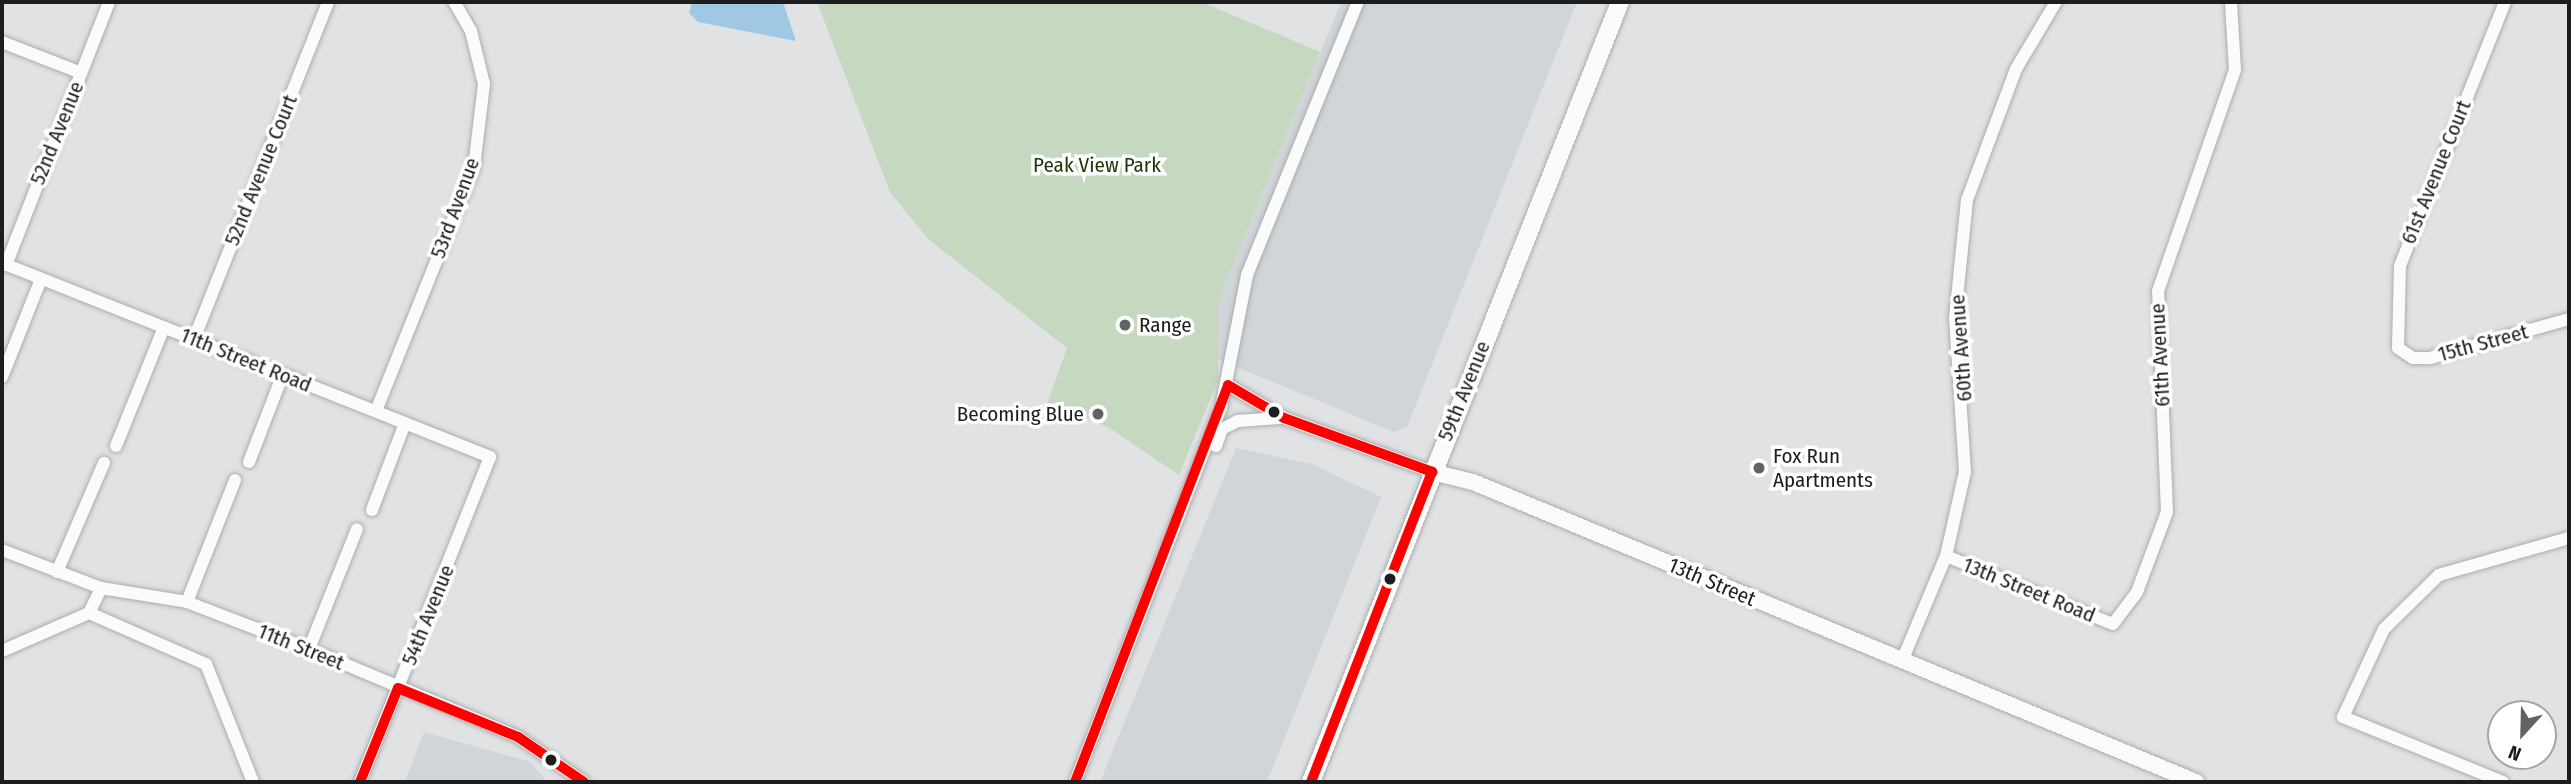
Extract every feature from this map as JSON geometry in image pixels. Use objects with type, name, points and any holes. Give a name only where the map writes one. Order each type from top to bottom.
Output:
[{"type":"main road","name":"59th Avenue","points":[[1311,782],[1620,2]]},
{"type":"street","name":"52nd Avenue","points":[[4,264],[109,2]]},
{"type":"street","name":"52nd Avenue Court","points":[[194,339],[328,2]]},
{"type":"street","name":"53rd Avenue","points":[[376,411],[474,166],[484,84],[471,31],[454,2]]},
{"type":"street","points":[[1075,782],[1190,491],[1228,385],[1247,275],[1358,2]]},
{"type":"street","name":"60th Avenue","points":[[1902,661],[1946,556],[1965,472],[1955,318],[1967,200],[2016,69],[2056,2]]},
{"type":"street","name":"61th Avenue","points":[[2113,624],[2137,592],[2167,512],[2158,291],[2235,70],[2231,2]]},
{"type":"street","name":"61st Avenue Court","points":[[2398,348],[2400,266],[2505,2]]},
{"type":"street","points":[[2,42],[81,73]]},
{"type":"street","name":"11th Street Road","points":[[4,264],[490,457]]},
{"type":"street","points":[[2,377],[41,279]]},
{"type":"street","name":"15th Street","points":[[2398,348],[2413,358],[2430,358],[2569,319]]},
{"type":"street","points":[[116,446],[164,327]]},
{"type":"street","points":[[249,463],[283,374]]},
{"type":"street","name":"13th Street","points":[[1228,385],[1284,418],[1432,472],[1473,482],[2196,782]]},
{"type":"street","points":[[1190,491],[1201,481],[1222,429],[1238,421],[1284,418]]},
{"type":"street","points":[[372,510],[405,423]]},
{"type":"street","name":"54th Avenue","points":[[363,779],[490,457]]},
{"type":"street","points":[[58,572],[104,463]]},
{"type":"street","points":[[187,602],[235,480]]},
{"type":"street","points":[[309,649],[357,529]]},
{"type":"street","points":[[2503,782],[2343,717],[2384,629],[2440,575],[2569,538]]},
{"type":"street","name":"11th Street","points":[[2,550],[100,587],[187,602],[309,649],[518,737],[584,782]]},
{"type":"street","name":"13th Street Road","points":[[1946,556],[2113,624]]},
{"type":"street","points":[[2,651],[89,613],[100,587]]},
{"type":"street","points":[[89,613],[206,664],[253,782]]},
{"type":"shaded area","points":[[1341,2],[1577,2],[1407,427],[1394,432],[1217,359],[1218,301]]},
{"type":"shaded area","points":[[1236,448],[1312,464],[1381,497],[1267,782],[1100,782]]},
{"type":"shaded area","points":[[424,732],[530,762],[547,782],[405,782]]},
{"type":"green space","name":"Peak View Park","points":[[817,2],[1202,2],[1320,52],[1218,301],[1218,380],[1179,475],[1108,427],[1047,404],[1067,348],[928,239],[890,192]]},
{"type":"water","points":[[692,2],[783,2],[796,41],[698,22],[689,13]]},
{"type":"transit line","points":[[1075,782],[1228,385],[1284,418],[1432,472]]},
{"type":"transit line","points":[[1311,782],[1432,472]]},
{"type":"transit line","points":[[398,688],[518,737],[584,782]]},
{"type":"transit line","points":[[360,782],[398,688]]},
{"type":"place","name":"Range","points":[[1125,325]]},
{"type":"place","name":"Becoming Blue","points":[[1098,414]]},
{"type":"place","name":"Fox Run Apartments","points":[[1759,468]]}]
